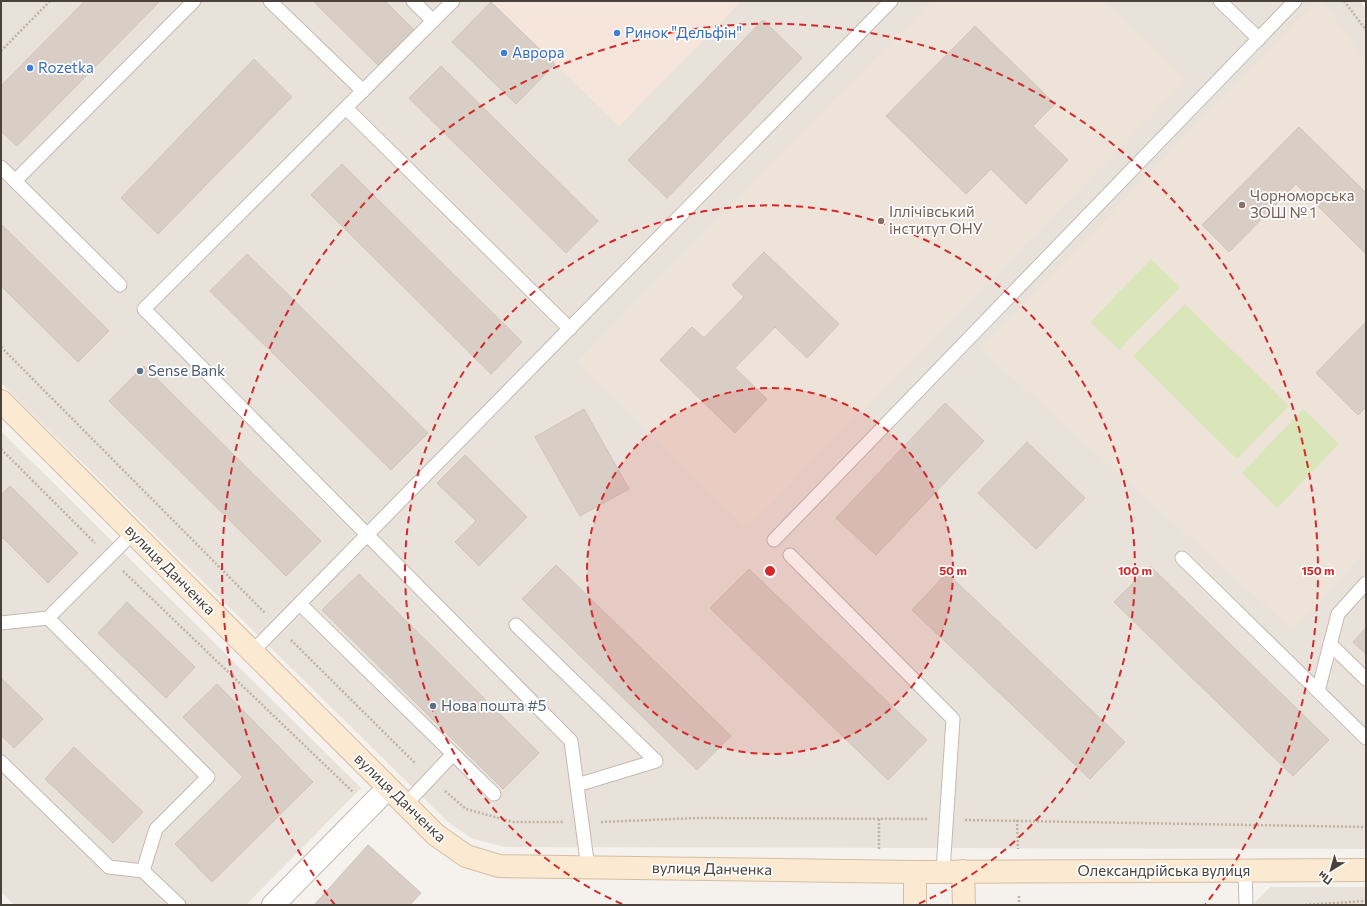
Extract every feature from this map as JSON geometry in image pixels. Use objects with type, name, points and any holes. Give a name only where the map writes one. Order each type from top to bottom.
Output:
[{"type":"main road","name":"вулиця Данченка","points":[[1,401],[405,805],[436,835],[466,856],[499,866],[915,872],[953,871]]},
{"type":"main road","name":"Олександрійська вулиця","points":[[953,871],[1366,870]]},
{"type":"main road","points":[[953,871],[964,905]]},
{"type":"main road","points":[[915,872],[915,905]]},
{"type":"street","points":[[273,905],[388,788]]},
{"type":"lane","points":[[15,181],[194,1]]},
{"type":"lane","points":[[270,1],[363,91]]},
{"type":"lane","points":[[413,1],[433,20]]},
{"type":"lane","points":[[453,1],[144,309],[571,741],[588,868]]},
{"type":"lane","points":[[252,652],[891,1]]},
{"type":"lane","points":[[1220,1],[1259,39]]},
{"type":"lane","points":[[774,540],[1296,1]]},
{"type":"lane","points":[[346,108],[570,329]]},
{"type":"lane","points":[[1,167],[120,285]]},
{"type":"lane","points":[[1,623],[48,618],[133,533]]},
{"type":"lane","points":[[790,555],[952,719],[953,871]]},
{"type":"lane","points":[[1182,558],[1366,738]]},
{"type":"lane","points":[[1318,691],[1338,614],[1366,583]]},
{"type":"lane","points":[[300,604],[494,794]]},
{"type":"lane","points":[[48,618],[208,777],[156,829],[143,871]]},
{"type":"lane","points":[[516,626],[656,762],[577,785]]},
{"type":"lane","points":[[1330,644],[1366,679]]},
{"type":"lane","points":[[405,805],[453,754]]},
{"type":"lane","points":[[1,762],[109,867],[143,871],[179,905]]},
{"type":"lane","points":[[1245,871],[1246,905]]},
{"type":"path","points":[[1,51],[50,1]]},
{"type":"path","points":[[1344,1],[1366,30]]},
{"type":"path","points":[[1,449],[109,557],[369,807]]},
{"type":"path","points":[[1306,905],[1366,901]]},
{"type":"shaded area","points":[[4,1],[1360,1],[1366,9],[1366,849],[505,847],[473,839],[449,823],[1,383],[1,4]]},
{"type":"shaded area","name":"Ринок \"Дельфін\"","points":[[742,1],[619,126],[491,2]]},
{"type":"shaded area","name":"Іллічівський інститут ОНУ","points":[[931,1],[1104,1],[1186,81],[747,528],[577,362]]},
{"type":"shaded area","name":"Чорноморська ЗОШ № 1","points":[[1316,1],[1322,1],[1366,61],[1366,550],[1293,630],[980,349]]},
{"type":"shaded area","points":[[1,431],[361,788],[246,905],[14,905],[1,892]]},
{"type":"shaded area","points":[[1270,887],[1366,887],[1366,905],[1252,905]]},
{"type":"green space","points":[[1151,259],[1180,287],[1119,350],[1090,322]]},
{"type":"green space","points":[[1185,304],[1289,406],[1237,459],[1133,356]]},
{"type":"green space","points":[[1303,409],[1339,444],[1277,508],[1242,473]]},
{"type":"building","points":[[85,1],[160,1],[17,146],[1,131],[1,86]]},
{"type":"building","points":[[313,1],[385,1],[414,30],[379,66]]},
{"type":"building","name":"Аврора","points":[[491,2],[555,64],[516,104],[452,42]]},
{"type":"building","points":[[763,20],[802,58],[667,198],[628,160]]},
{"type":"building","points":[[975,26],[1055,104],[1033,126],[1068,160],[1026,204],[991,169],[966,194],[886,116]]},
{"type":"building","points":[[254,59],[292,97],[158,234],[121,198]]},
{"type":"building","points":[[441,66],[598,221],[566,253],[409,98]]},
{"type":"building","points":[[1299,127],[1366,193],[1366,254],[1296,184],[1229,252],[1202,225]]},
{"type":"building","points":[[342,164],[522,342],[491,374],[311,195]]},
{"type":"building","points":[[1,224],[109,331],[78,362],[1,286]]},
{"type":"building","points":[[764,252],[839,324],[807,358],[775,327],[735,368],[767,399],[735,433],[660,360],[692,327],[704,338],[744,297],[732,285]]},
{"type":"building","points":[[247,254],[428,433],[391,470],[210,291]]},
{"type":"building","points":[[1366,322],[1366,407],[1358,415],[1316,373]]},
{"type":"building","points":[[144,366],[321,541],[286,576],[109,401]]},
{"type":"building","points":[[945,403],[984,441],[876,555],[836,518]]},
{"type":"building","points":[[584,409],[629,489],[580,516],[535,437]]},
{"type":"building","points":[[1027,442],[1085,498],[1036,549],[978,493]]},
{"type":"building","points":[[465,455],[527,517],[479,566],[455,542],[476,521],[437,483]]},
{"type":"building","points":[[10,486],[78,553],[48,583],[1,536],[1,495]]},
{"type":"building","points":[[556,565],[731,736],[697,770],[522,599]]},
{"type":"building","points":[[1150,566],[1329,740],[1293,776],[1114,602]]},
{"type":"building","points":[[749,569],[927,740],[888,780],[710,608]]},
{"type":"building","points":[[947,573],[1125,742],[1090,779],[912,610]]},
{"type":"building","points":[[359,574],[539,753],[503,789],[322,610]]},
{"type":"building","points":[[127,602],[195,667],[166,698],[98,633]]},
{"type":"building","points":[[1366,628],[1366,654],[1353,642]]},
{"type":"building","points":[[1,678],[43,719],[14,748],[1,735]]},
{"type":"building","points":[[217,684],[313,782],[212,882],[175,844],[243,777],[183,717]]},
{"type":"building","points":[[74,747],[143,812],[113,843],[45,779]]},
{"type":"building","points":[[368,845],[421,893],[410,905],[314,905]]},
{"type":"place","name":"Ринок \"Дельфін\"","points":[[617,33]]},
{"type":"place","name":"Аврора","points":[[504,53]]},
{"type":"place","name":"Rozetka","points":[[30,68]]},
{"type":"place","name":"Чорноморська ЗОШ № 1","points":[[1242,205]]},
{"type":"place","name":"Іллічівський інститут ОНУ","points":[[881,221]]},
{"type":"place","name":"Sense Bank","points":[[140,371]]},
{"type":"place","name":"Нова пошта #5","points":[[433,706]]}]
